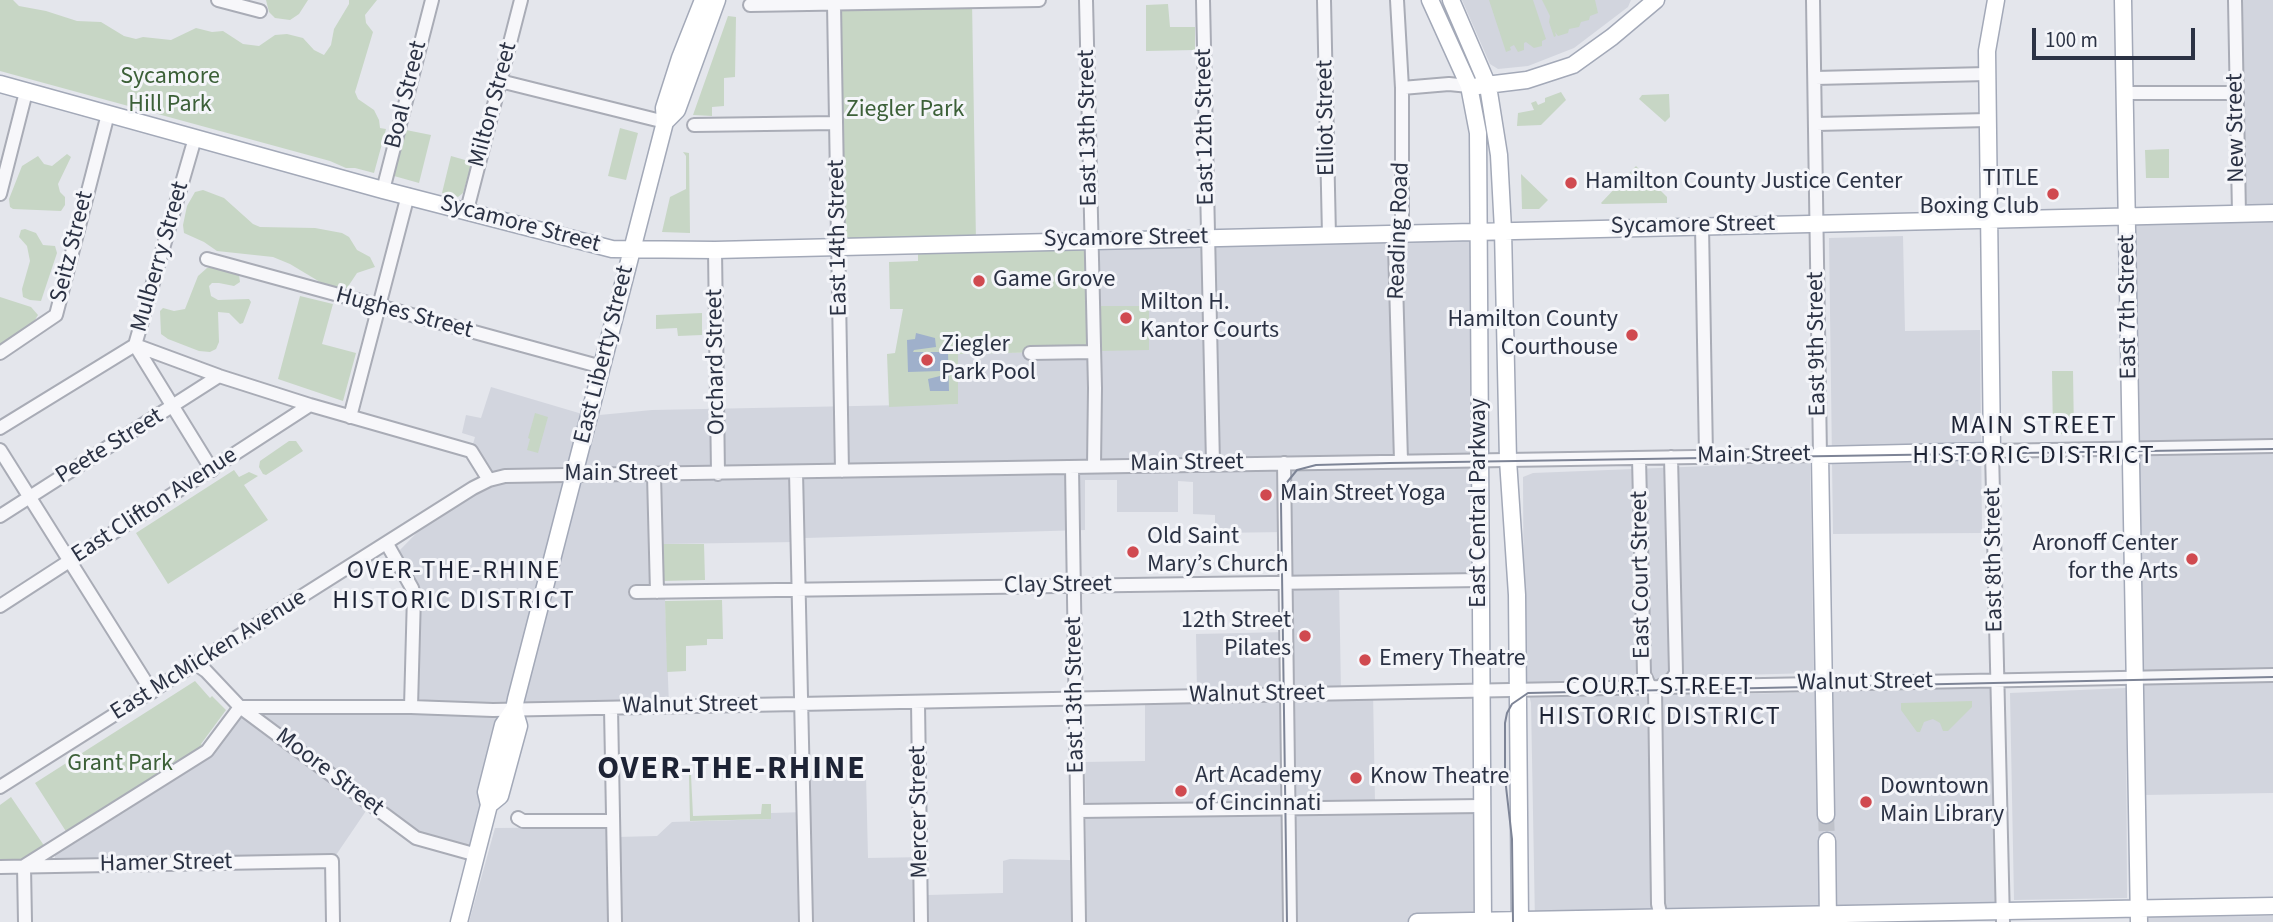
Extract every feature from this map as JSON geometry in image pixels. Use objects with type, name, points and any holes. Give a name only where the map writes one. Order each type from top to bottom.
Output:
[{"type":"main road","name":"East Liberty Street","points":[[459,922],[489,805],[486,792],[503,725],[514,709],[665,122],[664,108],[703,0]]},
{"type":"main road","name":"East Liberty Street","points":[[665,122],[677,110],[717,0]]},
{"type":"main road","points":[[1430,0],[1469,86],[1527,80],[1573,65],[1656,0]]},
{"type":"main road","points":[[1451,0],[1488,86]]},
{"type":"main road","name":"East 8th Street","points":[[1992,451],[1987,75],[1988,36],[1996,0]]},
{"type":"main road","name":"East 7th Street","points":[[2123,0],[2139,915]]},
{"type":"main road","name":"Sycamore Street","points":[[0,85],[383,190],[612,249],[715,250],[2273,213]]},
{"type":"main road","name":"East Central Parkway","points":[[1469,86],[1478,133],[1483,921]]},
{"type":"main road","name":"East Central Parkway","points":[[1488,86],[1499,146],[1503,230],[1508,460],[1516,579],[1519,690],[1520,921]]},
{"type":"main road","name":"Main Street","points":[[1820,455],[1992,451]]},
{"type":"main road","name":"East 9th Street","points":[[1820,455],[1826,815]]},
{"type":"main road","points":[[1827,841],[1828,918]]},
{"type":"main road","points":[[1416,922],[2139,915],[2273,906]]},
{"type":"street","points":[[218,0],[260,11]]},
{"type":"street","name":"Boal Street","points":[[383,190],[432,0]]},
{"type":"street","name":"Milton Street","points":[[467,210],[521,0]]},
{"type":"street","points":[[750,5],[1039,0]]},
{"type":"street","name":"East 13th Street","points":[[1086,0],[1094,466]]},
{"type":"street","name":"East 12th Street","points":[[1203,0],[1213,464]]},
{"type":"street","name":"Elliot Street","points":[[1324,0],[1329,236]]},
{"type":"street","name":"Reading Road","points":[[1397,0],[1402,88],[1402,218],[1395,246],[1401,461]]},
{"type":"street","name":"East 9th Street","points":[[1813,0],[1820,455]]},
{"type":"street","name":"New Street","points":[[2235,0],[2239,214]]},
{"type":"street","name":"East 14th Street","points":[[834,4],[842,471]]},
{"type":"street","points":[[1815,78],[1987,75]]},
{"type":"street","points":[[500,81],[665,122]]},
{"type":"street","points":[[1402,88],[1469,86]]},
{"type":"street","points":[[0,194],[26,92]]},
{"type":"street","points":[[2125,93],[2237,93]]},
{"type":"street","name":"Seitz Street","points":[[0,353],[55,315],[108,114]]},
{"type":"street","points":[[1816,124],[1988,120]]},
{"type":"street","points":[[694,125],[836,123]]},
{"type":"street","name":"Mulberry Street","points":[[0,428],[135,345],[195,138]]},
{"type":"street","points":[[350,417],[408,195]]},
{"type":"street","points":[[1702,226],[1706,456]]},
{"type":"street","name":"Orchard Street","points":[[715,250],[718,474]]},
{"type":"street","name":"Hughes Street","points":[[207,259],[601,368]]},
{"type":"street","points":[[135,345],[310,405],[471,451],[489,480]]},
{"type":"street","points":[[135,345],[212,470]]},
{"type":"street","points":[[1030,353],[1094,352]]},
{"type":"street","name":"Peete Street","points":[[0,516],[219,376]]},
{"type":"street","name":"East Clifton Avenue","points":[[0,606],[310,405]]},
{"type":"street","name":"Main Street","points":[[1992,451],[2273,446]]},
{"type":"street","points":[[0,450],[152,692]]},
{"type":"street","name":"East 8th Street","points":[[1992,451],[2003,917]]},
{"type":"street","name":"Main Street","points":[[489,480],[505,476],[1820,455]]},
{"type":"street","name":"East Court Street","points":[[1639,458],[1644,674],[1649,685],[1655,688],[1665,684],[1676,673],[1671,457]]},
{"type":"street","points":[[1284,463],[1290,922]]},
{"type":"street","name":"East 13th Street","points":[[1072,467],[1079,922]]},
{"type":"street","points":[[796,472],[806,922]]},
{"type":"street","points":[[654,475],[657,592]]},
{"type":"street","name":"East McMicken Avenue","points":[[0,787],[489,480]]},
{"type":"street","points":[[387,544],[414,595],[411,707]]},
{"type":"street","name":"Clay Street","points":[[636,592],[1481,580]]},
{"type":"street","name":"Moore Street","points":[[196,664],[240,707],[416,838],[477,855]]},
{"type":"street","name":"Walnut Street","points":[[240,707],[611,708],[2273,675]]},
{"type":"street","name":"East Court Street","points":[[1655,688],[1658,891],[1662,918]]},
{"type":"street","name":"Mercer Street","points":[[918,702],[921,922]]},
{"type":"street","points":[[25,922],[24,866],[207,751],[240,707]]},
{"type":"street","points":[[611,708],[615,922]]},
{"type":"street","points":[[1077,811],[1482,806]]},
{"type":"street","points":[[518,818],[523,821],[613,821]]},
{"type":"street","name":"Hamer Street","points":[[0,867],[331,861],[333,922]]},
{"type":"shaded area","points":[[1462,0],[1631,0],[1628,7],[1574,48],[1528,66],[1498,69],[1490,64]]},
{"type":"shaded area","points":[[2232,0],[2273,0],[2273,206],[2234,206]]},
{"type":"shaded area","points":[[2273,221],[2273,793],[2143,795],[2135,223]]},
{"type":"shaded area","points":[[1903,236],[1905,331],[1980,330],[1982,533],[1833,534],[1829,238]]},
{"type":"shaded area","points":[[1471,240],[1473,576],[1339,579],[1341,692],[1373,691],[1375,802],[1473,802],[1475,922],[469,922],[495,828],[617,827],[617,837],[657,836],[672,822],[771,819],[771,813],[806,812],[806,776],[866,774],[868,858],[927,857],[928,895],[1003,893],[1003,861],[1010,859],[1069,860],[1086,863],[1085,762],[1145,761],[1145,695],[1197,694],[1196,634],[1287,632],[1286,532],[1215,533],[1215,515],[1193,514],[1193,482],[1178,481],[1178,512],[1117,512],[1117,480],[1085,480],[1085,530],[805,538],[797,542],[663,544],[669,706],[514,710],[477,855],[422,841],[240,707],[411,707],[408,580],[416,580],[399,551],[438,511],[489,480],[471,451],[475,437],[462,433],[466,415],[481,418],[491,387],[589,416],[652,410],[957,404],[957,354],[1104,351],[1148,306],[1096,306],[1094,248]]},
{"type":"shaded area","points":[[1810,462],[1814,673],[1738,675],[1736,694],[1992,688],[1996,908],[1535,922],[1531,703],[1524,672],[1523,477],[1533,473]]},
{"type":"shaded area","points":[[2126,688],[2127,898],[2014,900],[2010,693]]},
{"type":"shaded area","points":[[241,715],[368,808],[334,858],[55,864],[55,851],[214,752]]},
{"type":"shaded area","points":[[2273,916],[2273,922],[2143,922],[2143,917]]},
{"type":"green space","name":"Sycamore Hill Park","points":[[0,0],[13,0],[19,6],[77,21],[101,22],[124,36],[136,39],[143,37],[171,40],[196,28],[212,32],[223,31],[243,44],[259,46],[275,35],[287,34],[303,38],[314,50],[324,55],[331,45],[334,29],[349,0],[377,0],[365,15],[366,23],[373,32],[355,92],[358,99],[374,110],[380,128],[386,129],[374,173],[346,168],[330,161],[0,71]]},
{"type":"green space","points":[[266,0],[308,0],[299,14],[290,20],[275,18],[269,12]]},
{"type":"green space","points":[[1489,0],[1533,0],[1546,39],[1542,41],[1542,46],[1534,48],[1526,42],[1524,50],[1518,52],[1514,45],[1506,52]]},
{"type":"green space","points":[[1542,0],[1595,0],[1598,13],[1581,22],[1579,27],[1569,29],[1568,33],[1558,36],[1555,32],[1554,37],[1549,22],[1550,16]]},
{"type":"green space","name":"Ziegler Park","points":[[972,1],[976,242],[1091,240],[1096,306],[1149,306],[1149,350],[958,354],[958,404],[889,407],[887,354],[895,353],[903,309],[890,309],[889,262],[918,261],[918,244],[839,246],[834,4]]},
{"type":"green space","points":[[1168,4],[1170,27],[1195,27],[1195,50],[1146,51],[1146,5]]},
{"type":"green space","points":[[728,16],[736,17],[735,77],[724,78],[724,106],[712,107],[712,116],[693,115]]},
{"type":"green space","points":[[1561,92],[1566,100],[1541,125],[1517,126],[1518,113],[1534,110],[1531,103],[1536,101],[1538,105],[1545,102],[1545,98]]},
{"type":"green space","points":[[1669,94],[1670,117],[1665,122],[1639,99],[1642,95]]},
{"type":"green space","points":[[620,128],[638,133],[626,180],[608,176]]},
{"type":"green space","points":[[406,130],[431,135],[419,183],[394,176]]},
{"type":"green space","points":[[2169,149],[2169,178],[2146,178],[2145,150]]},
{"type":"green space","points":[[683,152],[689,153],[690,233],[662,232],[670,197],[686,189],[686,156]]},
{"type":"green space","points":[[67,154],[71,157],[58,184],[65,197],[65,205],[61,211],[10,207],[9,199],[22,166],[38,156],[44,164],[52,166]]},
{"type":"green space","points":[[451,156],[472,162],[463,193],[458,197],[442,193]]},
{"type":"green space","points":[[1636,166],[1667,197],[1667,203],[1602,204],[1601,203]]},
{"type":"green space","points":[[1521,174],[1548,200],[1539,209],[1522,209]]},
{"type":"green space","points":[[203,190],[224,198],[260,227],[315,228],[342,233],[349,237],[357,250],[370,257],[375,267],[357,273],[347,288],[340,291],[273,257],[217,251],[184,233],[187,206],[195,192]]},
{"type":"green space","points":[[21,230],[36,233],[43,245],[55,246],[57,253],[41,301],[23,297],[22,289],[30,261],[27,246],[19,237]]},
{"type":"green space","points":[[214,266],[239,275],[240,282],[234,286],[212,283],[209,286],[211,296],[218,300],[249,299],[251,302],[243,323],[240,324],[229,313],[218,312],[219,342],[216,349],[210,352],[199,351],[161,334],[160,311],[163,308],[174,311],[185,309],[198,276]]},
{"type":"green space","points":[[300,296],[333,304],[322,344],[356,353],[343,401],[278,379]]},
{"type":"green space","points":[[0,297],[31,307],[38,315],[30,328],[0,344]]},
{"type":"green space","points":[[702,313],[702,335],[678,336],[677,328],[656,329],[656,315]]},
{"type":"green space","points":[[2052,371],[2073,371],[2074,434],[2053,434]]},
{"type":"green space","points":[[535,413],[548,417],[538,453],[527,450]]},
{"type":"green space","points":[[289,441],[296,441],[303,451],[266,475],[263,474],[259,467],[260,461]]},
{"type":"green space","points":[[234,470],[239,477],[249,472],[258,476],[244,485],[268,520],[168,584],[136,533]]},
{"type":"green space","points":[[663,544],[704,544],[705,580],[663,581]]},
{"type":"green space","points":[[722,600],[723,639],[707,639],[707,645],[686,646],[686,671],[667,672],[665,601]]},
{"type":"green space","name":"Grant Park","points":[[195,681],[210,698],[212,696],[226,710],[201,744],[203,746],[67,833],[35,783]]},
{"type":"green space","points":[[1972,701],[1972,707],[1948,731],[1943,731],[1940,723],[1933,719],[1924,722],[1920,732],[1917,732],[1901,710],[1901,703]]},
{"type":"green space","points":[[689,775],[693,816],[761,814],[762,804],[771,804],[771,819],[690,821]]},
{"type":"green space","points":[[11,797],[45,847],[28,858],[0,859],[0,805]]},
{"type":"water","points":[[916,333],[935,338],[936,347],[913,352],[948,352],[949,391],[930,391],[928,379],[940,376],[940,371],[908,372],[907,340],[915,339]]},
{"type":"tunnel","points":[[1826,815],[1827,841]]},
{"type":"tram line","points":[[1287,922],[1281,503],[1284,486],[1297,470],[1316,465],[1390,463],[2273,449]]},
{"type":"tram line","points":[[1513,922],[1512,839],[1505,778],[1505,723],[1512,704],[1528,693],[2273,677]]},
{"type":"place","name":"Hamilton County Justice Center","points":[[1571,183]]},
{"type":"place","name":"TITLE Boxing Club","points":[[2053,194]]},
{"type":"place","name":"Game Grove","points":[[979,281]]},
{"type":"place","name":"Milton H. Kantor Courts","points":[[1126,318]]},
{"type":"place","name":"Hamilton County Courthouse","points":[[1632,335]]},
{"type":"place","name":"Ziegler Park Pool","points":[[927,360]]},
{"type":"place","name":"Main Street Yoga","points":[[1266,495]]},
{"type":"place","name":"Old Saint Mary’s Church","points":[[1133,552]]},
{"type":"place","name":"Aronoff Center for the Arts","points":[[2192,559]]},
{"type":"place","name":"12th Street Pilates","points":[[1305,636]]},
{"type":"place","name":"Emery Theatre","points":[[1365,660]]},
{"type":"place","name":"Know Theatre","points":[[1356,778]]},
{"type":"place","name":"Art Academy of Cincinnati","points":[[1181,791]]},
{"type":"place","name":"Downtown Main Library","points":[[1866,802]]},
{"type":"district","name":"MAIN STREET HISTORIC DISTRICT","points":[[2034,442]]},
{"type":"district","name":"OVER-THE-RHINE HISTORIC DISTRICT","points":[[454,587]]},
{"type":"district","name":"COURT STREET HISTORIC DISTRICT","points":[[1660,703]]},
{"type":"district","name":"OVER-THE-RHINE","points":[[732,771]]}]
